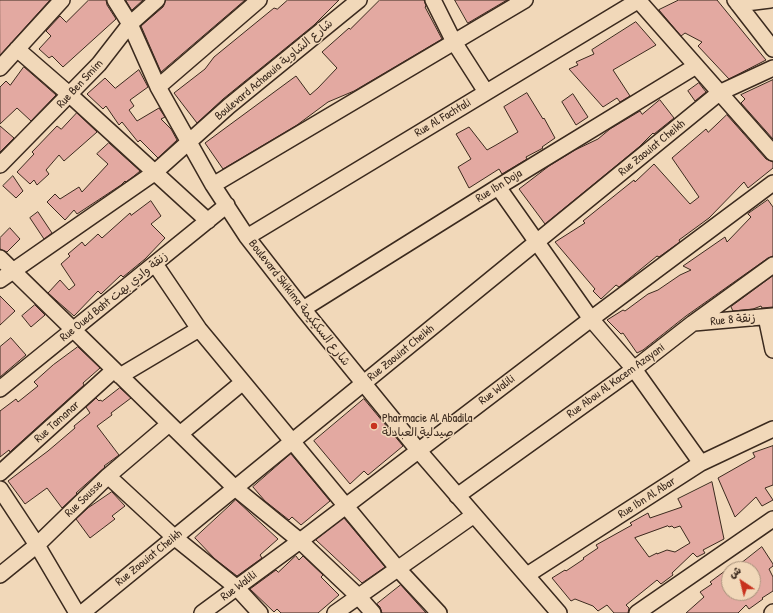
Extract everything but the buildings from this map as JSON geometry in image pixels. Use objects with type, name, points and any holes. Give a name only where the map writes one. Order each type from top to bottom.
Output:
[{"type":"street","points":[[0,68],[62,0]]},
{"type":"street","name":"Boulevard Skikima شارع السكيكيمة","points":[[115,0],[130,24],[158,87],[213,185],[247,237],[303,309],[418,450],[559,613]]},
{"type":"street","name":"Rue Ben Smim","points":[[0,165],[99,64],[130,24],[157,0]]},
{"type":"street","points":[[158,87],[259,0]]},
{"type":"street","name":"Boulevard Achaouia شارع الشاوية","points":[[0,280],[154,173],[229,106],[360,0]]},
{"type":"street","points":[[433,0],[454,42],[486,92]]},
{"type":"street","points":[[213,185],[525,0]]},
{"type":"street","points":[[638,0],[772,150]]},
{"type":"street","name":"Rue Al Fachtali","points":[[247,237],[638,0]]},
{"type":"street","points":[[737,2],[770,0]]},
{"type":"street","points":[[737,2],[773,49]]},
{"type":"street","points":[[17,49],[70,95],[208,221]]},
{"type":"street","name":"Rue Ibn Doja","points":[[303,309],[498,187],[696,66]]},
{"type":"street","name":"Rue Zaouiat Cheikh","points":[[82,613],[720,93],[773,68]]},
{"type":"street","name":"Rue Walili","points":[[202,613],[591,319],[773,184]]},
{"type":"street","points":[[498,187],[591,319],[634,369],[701,463]]},
{"type":"street","name":"Rue Oued Baht زنقة وادي بهت","points":[[0,389],[227,205]]},
{"type":"street","points":[[0,258],[235,488],[300,540],[358,596],[373,613]]},
{"type":"street","points":[[155,264],[199,329],[398,569],[439,613]]},
{"type":"street","name":"Rue Abou Al Kacem Azayani","points":[[457,496],[634,369],[693,323],[772,266]]},
{"type":"street","points":[[770,317],[773,350]]},
{"type":"street","name":"Rue 8 زنقة","points":[[693,323],[770,317]]},
{"type":"street","name":"Rue Tamanar","points":[[0,473],[117,373],[199,329]]},
{"type":"street","name":"Rue Sousse","points":[[0,575],[37,545],[108,476],[243,382]]},
{"type":"street","name":"Rue Ibn Al Abar","points":[[527,575],[701,463],[773,429]]},
{"type":"street","points":[[108,476],[174,538],[236,587],[260,613]]},
{"type":"street","points":[[0,489],[37,545],[77,613]]},
{"type":"street","points":[[335,613],[474,515]]},
{"type":"street","points":[[637,613],[773,519]]},
{"type":"place","name":"Pharmacie Al Abadila صيدلية العبادلة","points":[[374,426]]}]
